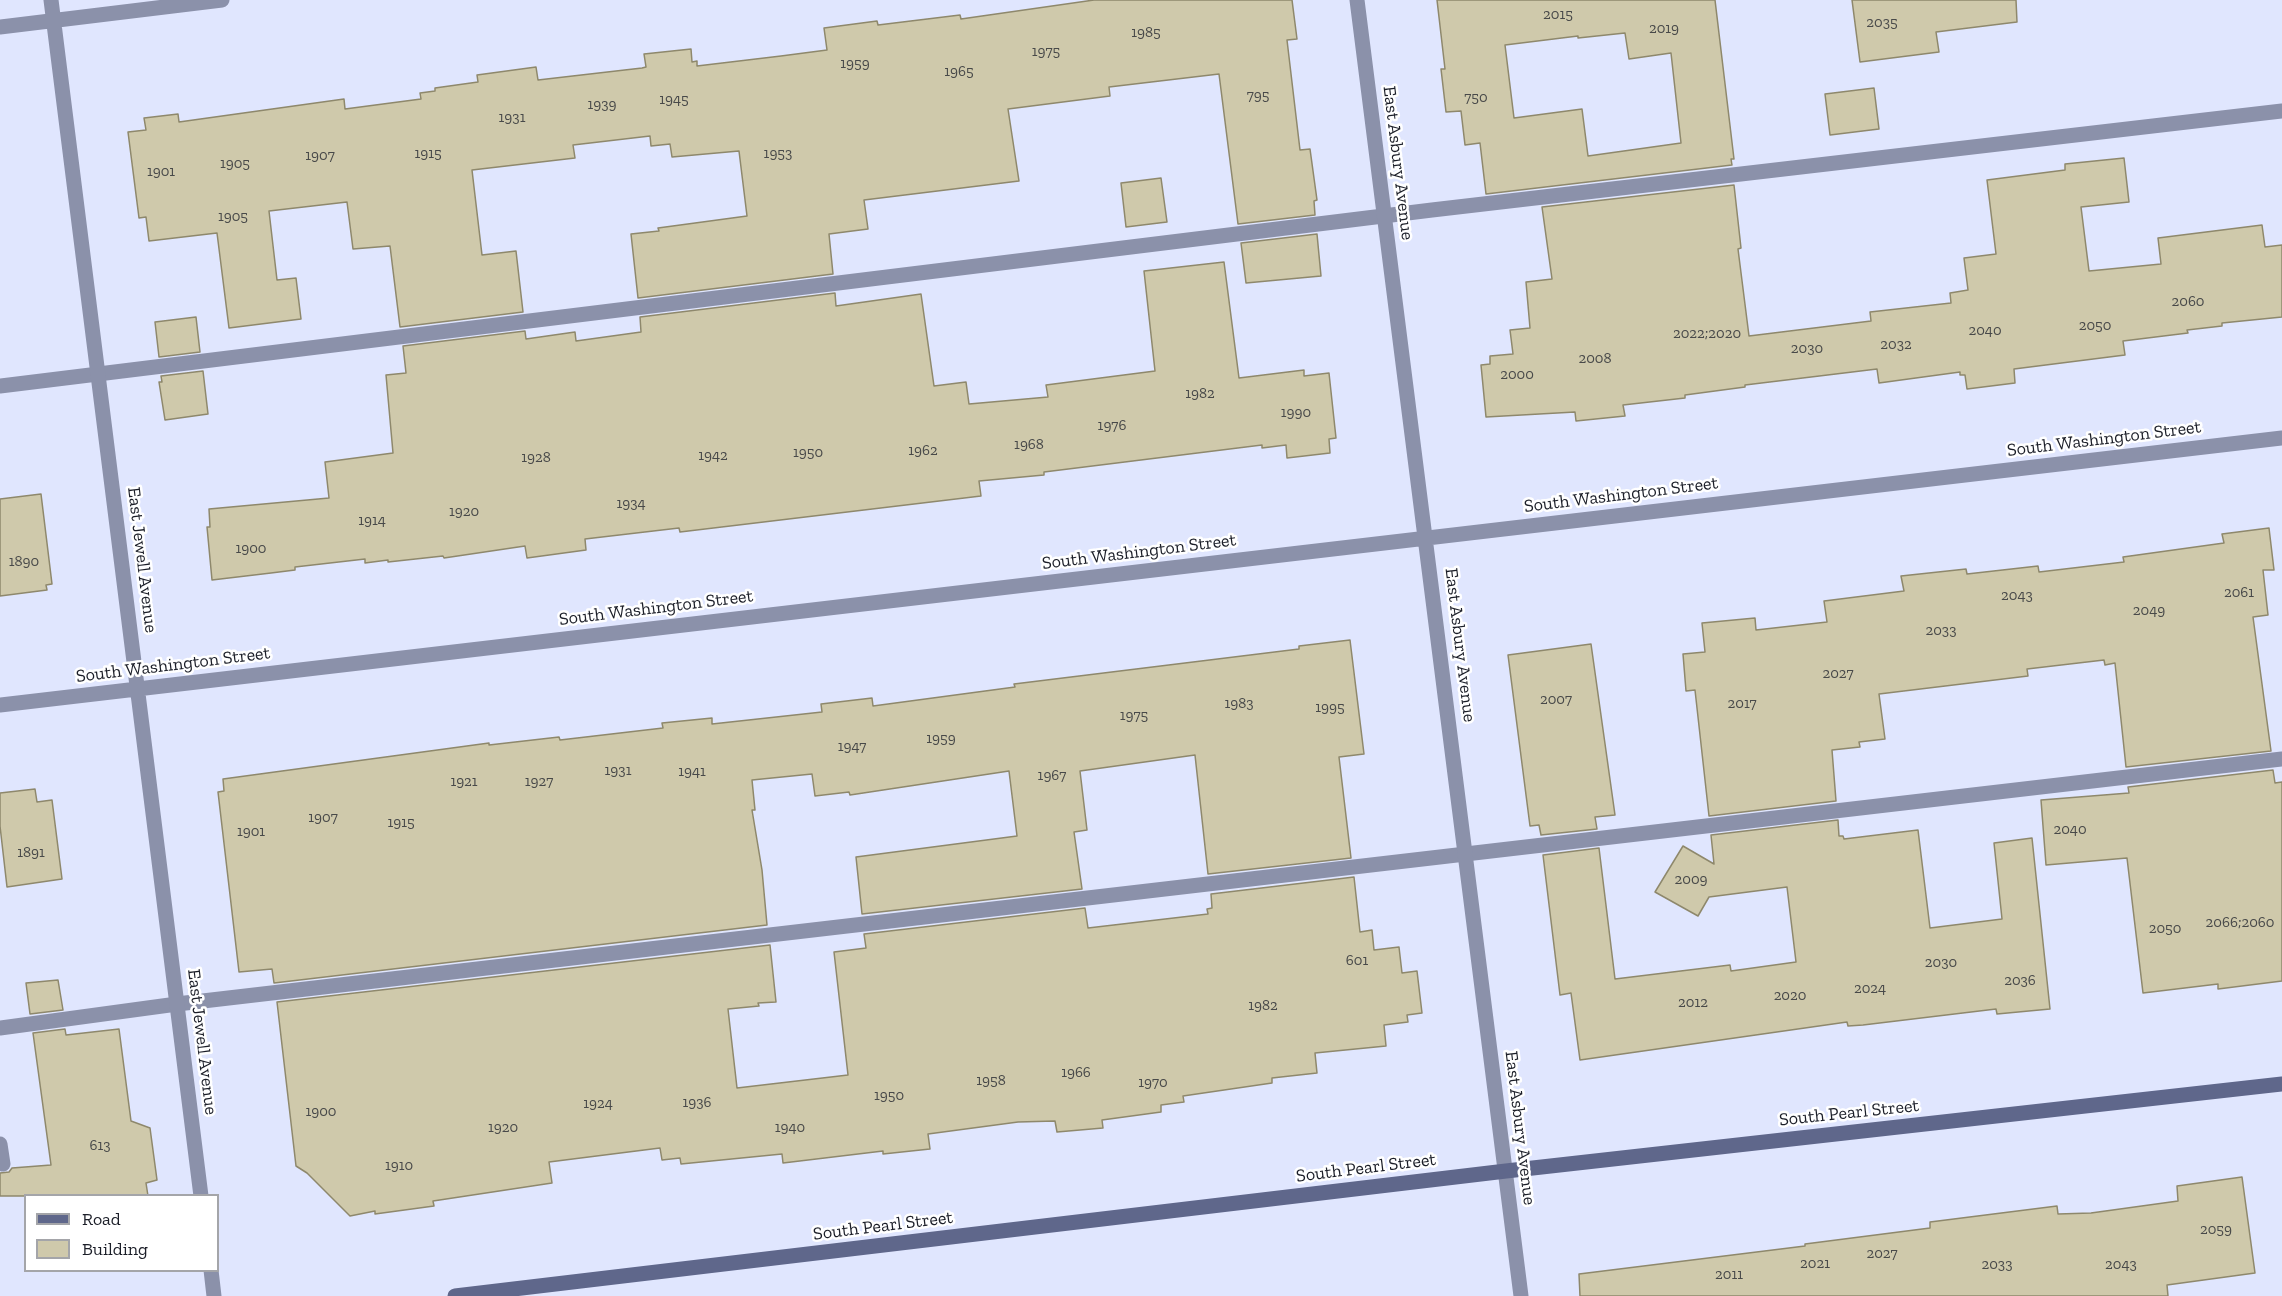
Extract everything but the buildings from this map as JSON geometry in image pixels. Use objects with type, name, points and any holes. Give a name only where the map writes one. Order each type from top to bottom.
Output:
[{"type":"street","name":"East Jewell Avenue","points":[[51,0],[201,1194]]},
{"type":"street","points":[[0,27],[222,0]]},
{"type":"street","name":"East Asbury Avenue","points":[[1357,0],[1521,1296]]},
{"type":"street","points":[[0,386],[1385,216],[2282,111]]},
{"type":"street","name":"South Washington Street","points":[[0,705],[2282,438]]},
{"type":"street","points":[[0,1028],[177,1004],[2282,759]]},
{"type":"street","name":"South Pearl Street","points":[[455,1296],[1506,1171],[2282,1084]]},
{"type":"street","points":[[0,1144],[3,1164]]},
{"type":"street","points":[[211,1272],[214,1296]]}]
